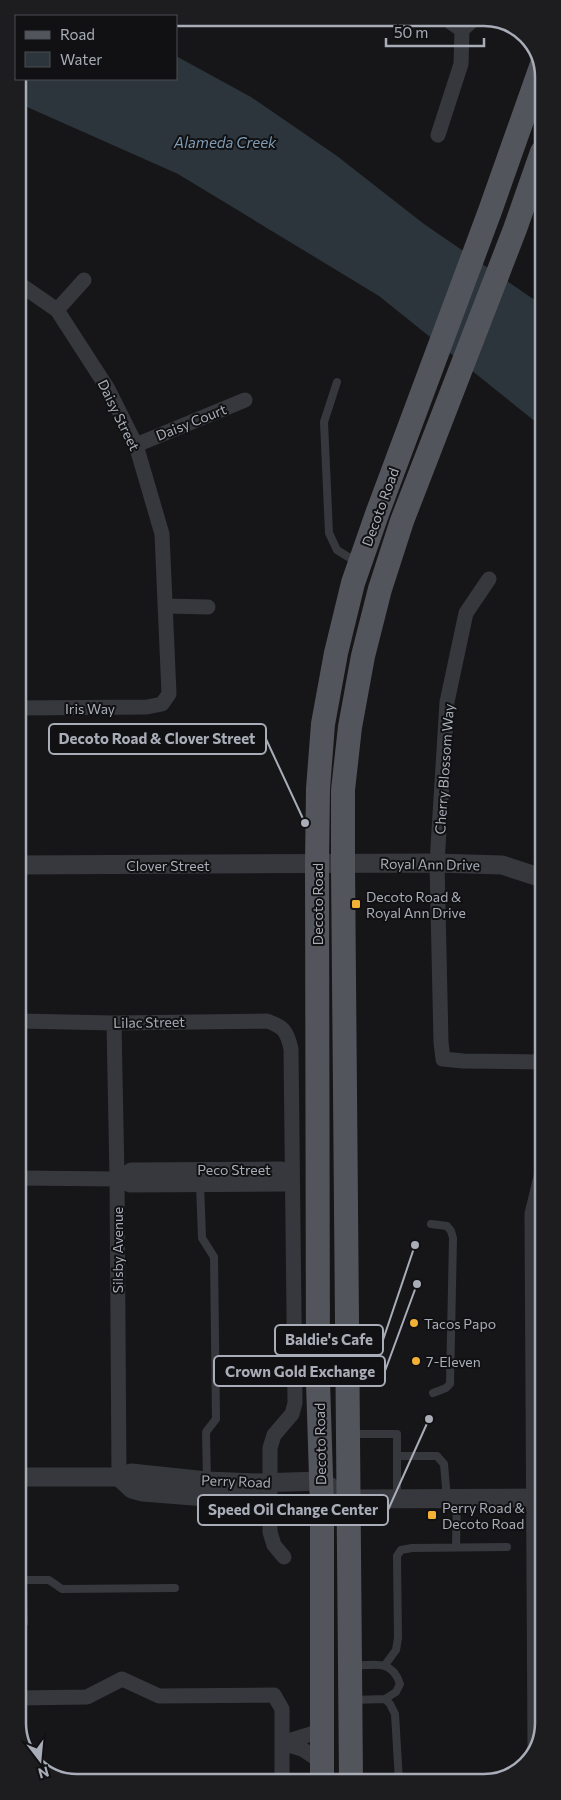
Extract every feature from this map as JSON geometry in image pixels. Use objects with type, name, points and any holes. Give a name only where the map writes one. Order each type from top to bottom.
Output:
[{"type":"main road","name":"Decoto Road","points":[[322,1772],[322,1508],[318,1372],[317,864],[318,789],[323,724],[336,653],[353,583],[376,514],[490,211],[535,84]]},
{"type":"main road","name":"Decoto Road","points":[[351,1774],[343,864],[344,790],[350,727],[363,656],[382,580],[442,414],[515,229],[535,172]]},
{"type":"street","points":[[456,26],[462,30]]},
{"type":"street","points":[[438,135],[461,64],[462,30],[466,26]]},
{"type":"street","points":[[57,310],[84,280]]},
{"type":"street","name":"Daisy Street","points":[[26,289],[57,310],[108,389],[136,445],[162,534],[169,694],[162,704]]},
{"type":"street","name":"Daisy Court","points":[[136,445],[245,400]]},
{"type":"street","name":"Cherry Blossom Way","points":[[489,579],[466,613],[447,702],[437,863],[440,1042],[442,1059],[535,1062]]},
{"type":"street","points":[[166,606],[208,608]]},
{"type":"street","name":"Iris Way","points":[[26,708],[147,707],[162,704]]},
{"type":"street","name":"Royal Ann Drive","points":[[317,864],[437,863],[502,865],[535,876]]},
{"type":"street","name":"Clover Street","points":[[26,866],[317,864]]},
{"type":"street","name":"Lilac Street","points":[[26,1021],[114,1023],[267,1021],[279,1025]]},
{"type":"street","name":"Silsby Avenue","points":[[114,1023],[119,1477]]},
{"type":"street","name":"Decoto Road","points":[[279,1025],[287,1033],[291,1049],[295,1403],[292,1414],[274,1435],[270,1448],[270,1532],[274,1545],[284,1557]]},
{"type":"street","name":"Peco Street","points":[[26,1178],[117,1179],[130,1185],[282,1184],[292,1177],[282,1169],[131,1170],[117,1179]]},
{"type":"street","points":[[535,1201],[532,1214],[535,1336]]},
{"type":"street","name":"Perry Road","points":[[26,1477],[119,1477],[131,1473],[207,1481],[321,1481]]},
{"type":"street","name":"Perry Road","points":[[119,1477],[132,1489],[143,1492],[322,1508],[348,1499],[535,1498]]},
{"type":"street","points":[[321,1481],[348,1499]]},
{"type":"street","points":[[26,1698],[87,1697],[122,1679],[159,1696],[274,1695],[282,1709],[282,1774]]},
{"type":"street","points":[[282,1744],[322,1728]]},
{"type":"street","points":[[282,1744],[302,1749],[322,1772]]},
{"type":"lane","points":[[337,382],[324,422],[328,533],[337,550],[360,564]]},
{"type":"lane","points":[[200,1184],[202,1238],[214,1257],[216,1419],[206,1432],[207,1481]]},
{"type":"lane","points":[[431,1224],[447,1226],[451,1230],[453,1238],[450,1384],[446,1388],[433,1393]]},
{"type":"lane","points":[[347,1434],[397,1434],[397,1499]]},
{"type":"lane","points":[[397,1456],[437,1456],[444,1464],[452,1499],[456,1547]]},
{"type":"lane","points":[[385,1665],[396,1650],[398,1638],[396,1556],[401,1550],[412,1548],[507,1547]]},
{"type":"lane","points":[[26,1580],[49,1580],[62,1589],[175,1588]]},
{"type":"lane","points":[[350,1666],[385,1665],[392,1668],[400,1684],[396,1692],[385,1699],[350,1700]]},
{"type":"lane","points":[[385,1699],[395,1714],[398,1774]]},
{"type":"water","name":"Alameda Creek","points":[[178,57],[251,97],[337,156],[424,224],[535,300],[535,421],[379,296],[178,174],[26,107],[26,80],[178,80]]},
{"type":"place","name":"Decoto Road & Clover Street","points":[[305,823]]},
{"type":"place","name":"Decoto Road & Royal Ann Drive","points":[[356,904]]},
{"type":"place","name":"Baldie's Cafe","points":[[415,1245]]},
{"type":"place","name":"Crown Gold Exchange","points":[[417,1284]]},
{"type":"place","name":"Tacos Papo","points":[[414,1323]]},
{"type":"place","name":"7-Eleven","points":[[416,1361]]},
{"type":"place","name":"Speed Oil Change Center","points":[[429,1419]]},
{"type":"place","name":"Perry Road & Decoto Road","points":[[432,1515]]}]
